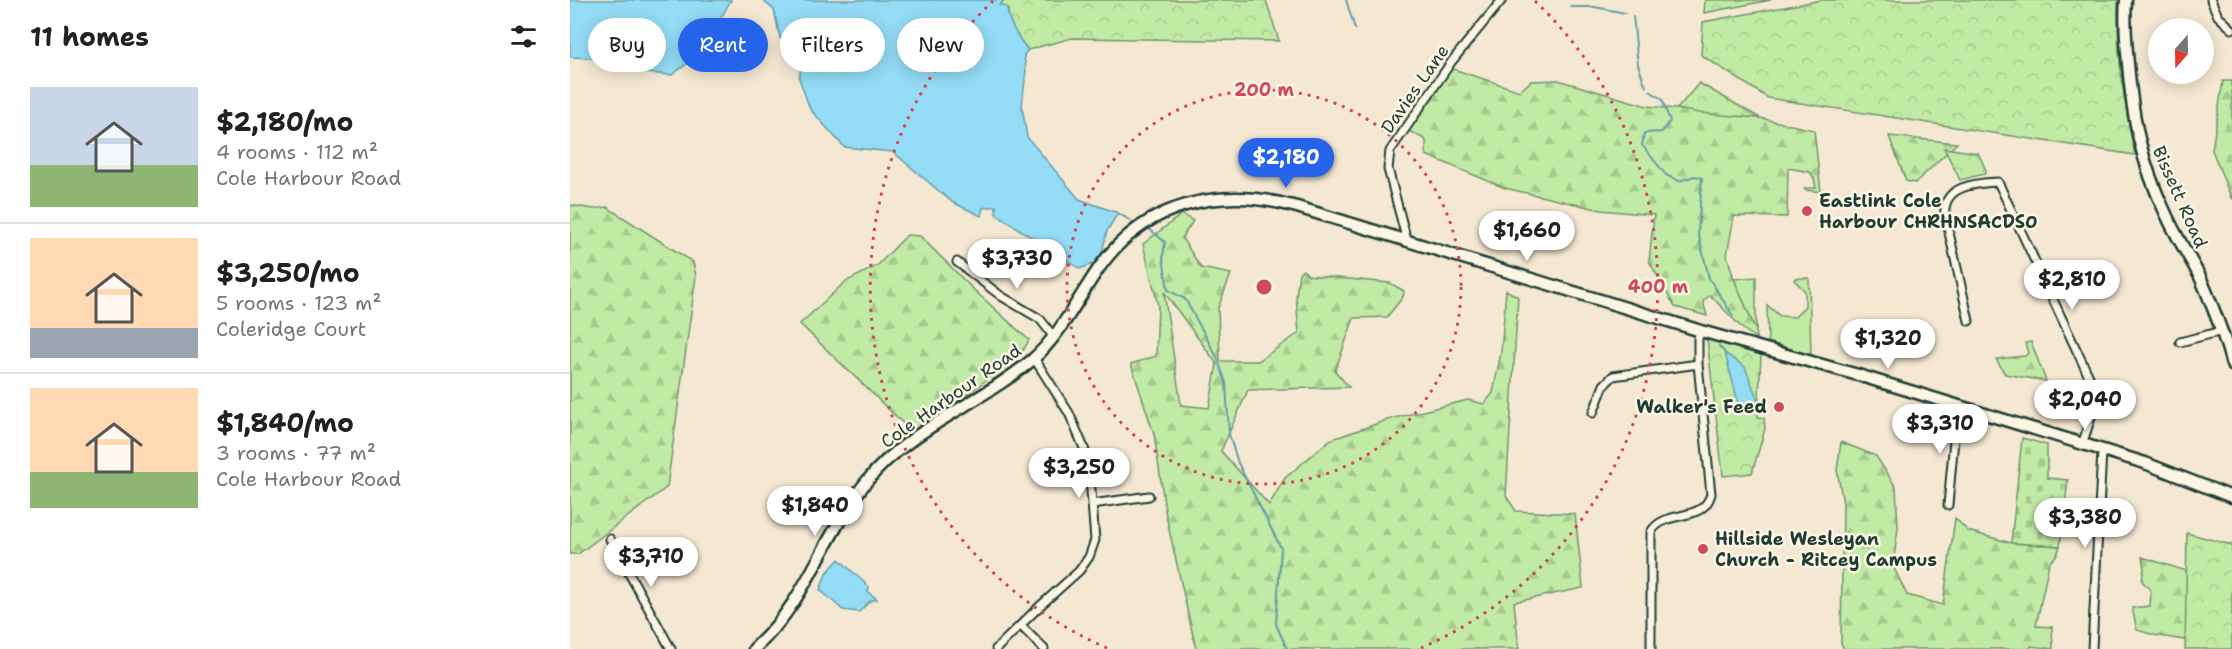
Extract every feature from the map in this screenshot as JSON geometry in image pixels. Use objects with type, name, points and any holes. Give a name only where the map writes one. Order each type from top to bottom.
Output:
[{"type":"main road","name":"Bissett Road","points":[[2126,0],[2125,37],[2140,151],[2163,208],[2200,279],[2222,331],[2232,365]]},
{"type":"main road","name":"Cole Harbour Road","points":[[754,649],[781,621],[795,602],[835,528],[870,477],[912,440],[1034,358],[1053,336],[1100,267],[1137,229],[1154,218],[1193,202],[1235,197],[1275,201],[1701,331],[1858,375],[2174,473],[2232,497]]},
{"type":"street","name":"Davies Lane","points":[[1407,241],[1388,169],[1390,151],[1452,61],[1502,0]]},
{"type":"street","points":[[2211,0],[2218,16],[2232,29]]},
{"type":"street","points":[[1969,321],[1945,215],[1945,204],[1950,195],[1957,190],[1998,182],[2093,387],[2095,398],[2093,413],[2082,445]]},
{"type":"street","points":[[957,262],[1001,296],[1040,319],[1053,336]]},
{"type":"street","points":[[1651,649],[1652,530],[1663,520],[1701,510],[1707,505],[1711,494],[1698,364],[1698,338],[1701,331]]},
{"type":"street","points":[[2180,342],[2222,331]]},
{"type":"street","points":[[996,649],[1079,571],[1092,551],[1095,536],[1089,466],[1078,431],[1034,358]]},
{"type":"street","points":[[1593,413],[1604,385],[1613,376],[1698,364]]},
{"type":"street","points":[[1948,505],[1958,407]]},
{"type":"street","points":[[2092,649],[2102,451]]},
{"type":"street","points":[[1092,504],[1149,496]]},
{"type":"street","points":[[610,540],[671,649]]},
{"type":"street","points":[[1021,626],[1044,649]]},
{"type":"green space","points":[[1004,0],[1266,0],[1279,41],[1072,38],[1028,50],[1017,36],[1008,8],[1000,5]]},
{"type":"green space","points":[[1705,0],[1771,0],[1704,13]]},
{"type":"green space","points":[[1822,0],[2118,0],[2118,39],[2122,78],[2135,155],[1768,98],[1701,55],[1703,22]]},
{"type":"green space","points":[[1450,68],[1520,91],[1531,81],[1558,80],[1647,106],[1760,118],[1814,130],[1821,192],[1805,190],[1804,188],[1816,188],[1810,172],[1788,168],[1787,217],[1734,216],[1727,255],[1734,279],[1756,331],[1756,338],[1743,329],[1710,295],[1703,301],[1707,316],[1675,307],[1649,261],[1654,215],[1601,210],[1505,188],[1426,155],[1426,140],[1409,131]]},
{"type":"green space","points":[[2223,81],[2232,81],[2232,200],[2212,150]]},
{"type":"green space","points":[[1699,83],[1760,118],[1677,109]]},
{"type":"green space","points":[[1889,136],[1957,143],[1915,183],[1906,181]]},
{"type":"green space","points":[[1944,148],[1978,153],[1986,170],[1985,174],[1960,180]]},
{"type":"green space","points":[[570,205],[593,209],[607,207],[693,262],[696,276],[667,487],[578,554],[570,554]]},
{"type":"green space","points":[[1182,214],[1193,221],[1182,238],[1201,268],[1231,274],[1218,308],[1220,361],[1258,361],[1299,333],[1296,297],[1299,273],[1303,270],[1308,275],[1390,283],[1404,291],[1403,297],[1387,317],[1354,318],[1335,371],[1349,387],[1248,390],[1221,451],[1269,505],[1285,478],[1330,440],[1390,419],[1468,400],[1484,404],[1493,393],[1501,353],[1506,290],[1518,297],[1506,496],[1516,511],[1575,514],[1583,588],[1514,602],[1519,649],[1196,649],[1166,516],[1154,434],[1131,364],[1156,356],[1158,305],[1143,244]],"holes":[[[1164,292],[1217,364],[1209,408],[1181,405]]]},
{"type":"green space","points":[[907,235],[920,236],[975,291],[1029,340],[1022,353],[920,430],[907,427],[800,324],[845,282],[877,266]]},
{"type":"green space","points":[[1756,277],[1756,331],[1734,279]]},
{"type":"green space","points":[[1795,278],[1809,278],[1811,355],[1768,342],[1767,305],[1780,316],[1795,317],[1805,306],[1805,291],[1794,280]]},
{"type":"green space","points":[[1707,339],[1761,355],[1758,417],[1764,418],[1765,429],[1752,473],[1723,476]]},
{"type":"green space","points":[[2031,342],[2046,381],[2005,374],[1996,359],[2025,356],[2028,353],[2025,343]]},
{"type":"green space","points":[[2022,438],[2047,445],[2047,478],[2068,480],[2060,546],[2011,543]]},
{"type":"green space","points":[[1841,442],[1876,456],[1896,487],[1898,528],[1893,566],[1907,595],[1943,605],[1955,518],[1968,531],[2011,543],[2060,546],[2057,555],[2049,563],[2036,626],[2052,627],[2053,649],[2031,646],[2030,649],[1844,649],[1841,643],[1843,503],[1837,470]]},
{"type":"green space","points":[[2187,533],[2232,545],[2232,649],[2185,649]]},
{"type":"green space","points":[[2142,557],[2190,572],[2190,641],[2137,630],[2132,608],[2150,606],[2151,591],[2142,581],[2144,568]]},
{"type":"water","points":[[570,0],[731,0],[721,18],[678,18],[678,70],[672,75],[640,72],[666,72],[666,18],[588,18],[588,58],[570,57]]},
{"type":"water","points":[[762,0],[1004,0],[1000,5],[1007,7],[1012,24],[1028,50],[1024,55],[1026,71],[1022,106],[1027,137],[1079,199],[1118,213],[1107,231],[1100,261],[1080,269],[996,214],[996,206],[983,208],[981,216],[952,202],[893,152],[844,147],[810,109],[799,78],[800,72],[885,72],[885,18],[780,18],[780,38],[774,10]]},
{"type":"water","points":[[1725,353],[1745,367],[1757,398],[1757,412],[1738,402]]},
{"type":"water","points":[[839,559],[869,587],[868,592],[877,599],[870,601],[859,612],[843,610],[820,590],[826,574]]},
{"type":"waterway","points":[[1346,0],[1355,29]]},
{"type":"waterway","points":[[1570,7],[1595,7],[1625,13]]},
{"type":"waterway","points":[[1633,16],[1638,65],[1646,87]]},
{"type":"waterway","points":[[1650,91],[1662,99],[1670,121],[1662,132],[1644,133],[1642,145],[1666,175],[1679,181],[1695,176],[1702,178],[1698,233],[1709,278],[1733,316]]},
{"type":"waterway","points":[[1118,213],[1136,224]]},
{"type":"waterway","points":[[1147,227],[1165,242],[1163,257],[1168,290],[1185,299],[1217,357],[1226,383],[1229,434],[1238,463],[1281,548],[1276,624],[1287,649]]},
{"type":"waterway","points":[[1719,346],[1725,353]]},
{"type":"place","name":"Eastlink Cole Harbour CHRHNSACDS0","points":[[1807,211]]},
{"type":"place","name":"Walker's Feed","points":[[1779,407]]},
{"type":"place","name":"Hillside Wesleyan Church - Ritcey Campus","points":[[1703,549]]}]
